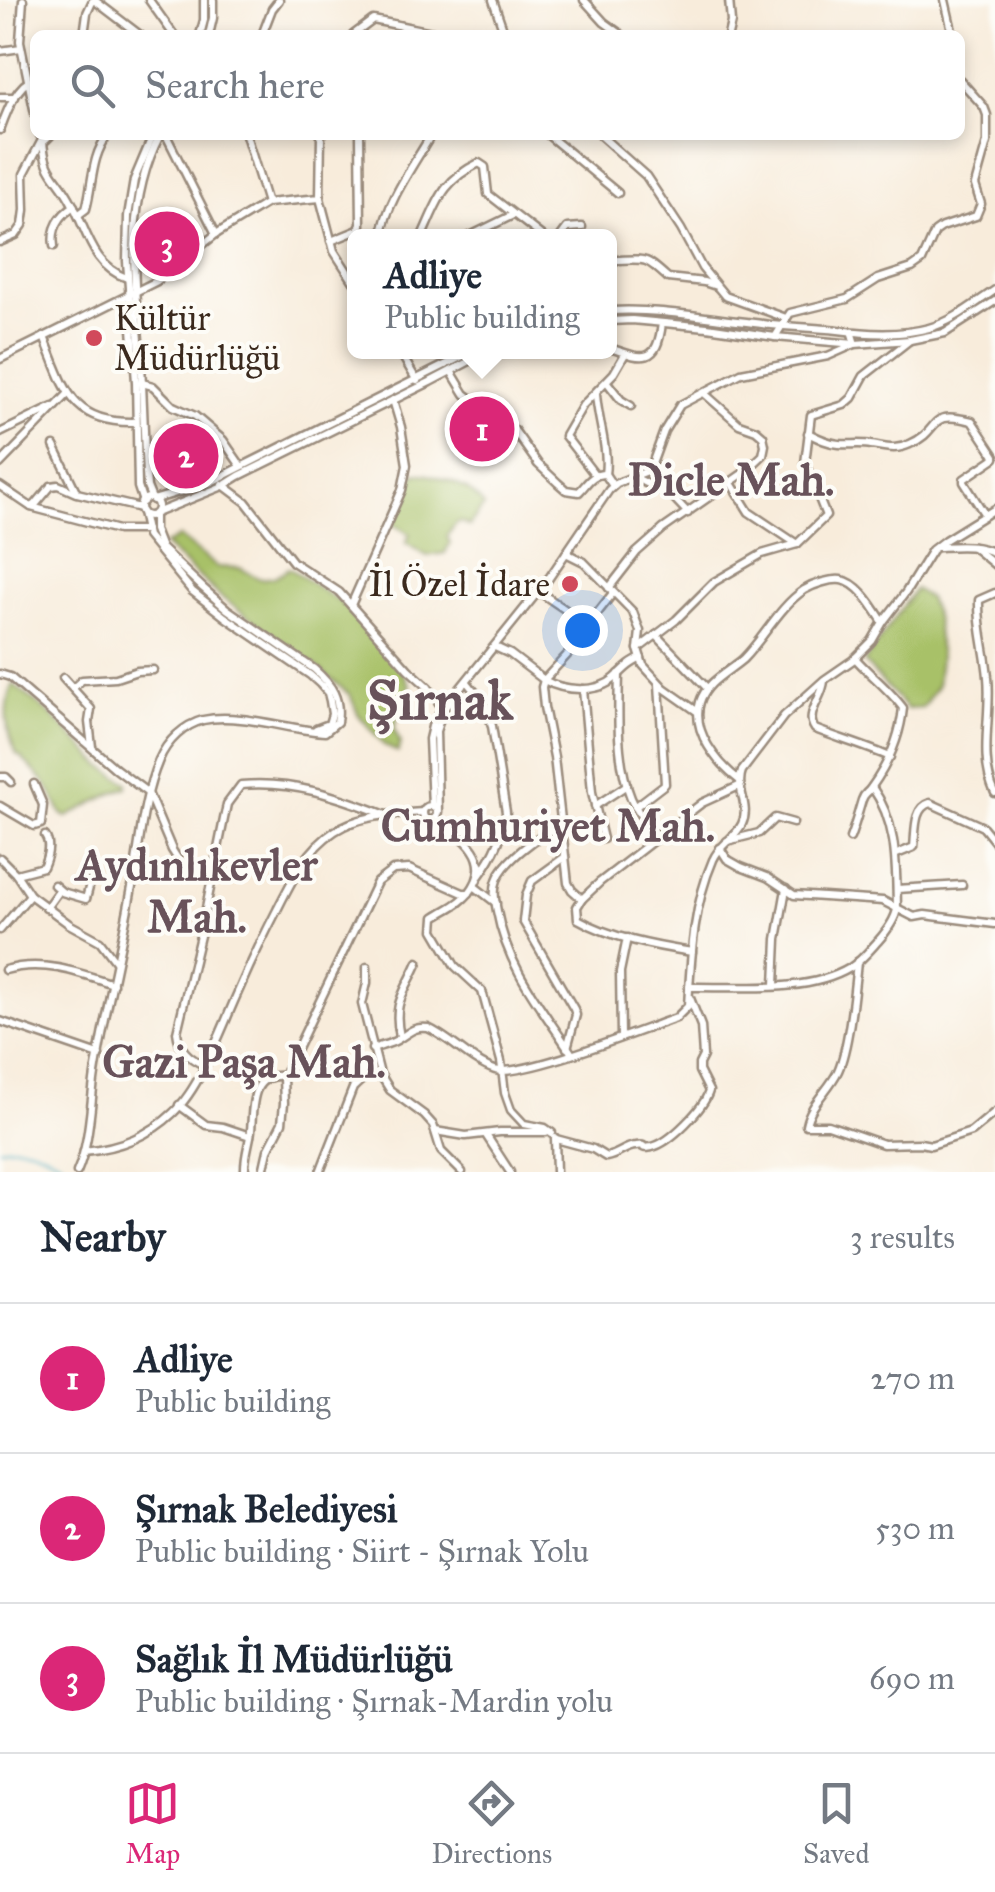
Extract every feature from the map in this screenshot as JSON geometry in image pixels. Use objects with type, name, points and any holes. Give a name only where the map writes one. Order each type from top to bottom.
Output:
[{"type":"street","points":[[23,0],[22,48],[30,76]]},
{"type":"street","points":[[85,30],[94,0],[133,30]]},
{"type":"street","points":[[149,0],[170,30]]},
{"type":"street","points":[[201,30],[204,0]]},
{"type":"street","points":[[210,30],[212,0]]},
{"type":"street","points":[[264,30],[279,0]]},
{"type":"street","points":[[493,0],[504,30]]},
{"type":"street","points":[[584,0],[615,30]]},
{"type":"street","points":[[729,0],[729,30]]},
{"type":"street","points":[[945,0],[952,30]]},
{"type":"street","points":[[360,30],[374,20],[422,30]]},
{"type":"street","points":[[0,51],[22,48]]},
{"type":"street","points":[[0,130],[9,104],[30,80]]},
{"type":"street","points":[[775,337],[790,313],[848,299],[878,279],[912,268],[922,261],[942,226],[976,216],[981,204],[975,184],[987,142],[986,114],[965,86]]},
{"type":"street","points":[[0,97],[16,97]]},
{"type":"street","points":[[0,242],[16,236],[23,225],[24,174],[43,140]]},
{"type":"street","points":[[45,140],[48,168],[74,206],[100,260],[108,269],[127,278]]},
{"type":"street","points":[[78,215],[86,210],[96,156],[104,140]]},
{"type":"street","points":[[77,1172],[84,1151],[144,805],[160,757],[183,729],[202,720],[224,719],[325,732],[337,722],[338,700],[314,669],[227,609],[162,548],[154,530],[157,505],[147,488],[142,383],[127,278],[128,216],[134,180],[155,140]]},
{"type":"street","points":[[156,140],[140,182],[131,294],[138,487],[146,530],[154,546],[192,591],[310,675],[328,693],[332,714],[329,724],[310,729]]},
{"type":"street","points":[[161,140],[216,234]]},
{"type":"street","points":[[248,140],[267,204]]},
{"type":"street","points":[[321,140],[320,198],[334,251],[347,271]]},
{"type":"street","points":[[359,229],[362,225],[360,140]]},
{"type":"street","points":[[383,229],[428,140]]},
{"type":"street","points":[[554,140],[618,193]]},
{"type":"street","points":[[606,140],[646,176],[702,268],[725,296],[786,318]]},
{"type":"street","points":[[425,229],[446,186],[458,173],[479,163],[485,167],[488,194],[532,229]]},
{"type":"street","points":[[0,360],[157,281],[216,234],[267,204],[320,198]]},
{"type":"street","points":[[54,246],[52,238],[61,216],[74,206]]},
{"type":"street","points":[[484,229],[513,215]]},
{"type":"street","points":[[565,229],[582,227]]},
{"type":"street","points":[[332,241],[347,235]]},
{"type":"street","points":[[617,260],[639,258],[657,266],[668,278],[717,286]]},
{"type":"street","points":[[617,311],[637,310],[882,334],[926,329],[947,322],[995,290]]},
{"type":"street","points":[[617,320],[855,344],[945,333],[995,301]]},
{"type":"street","points":[[617,351],[638,358],[652,354],[662,323]]},
{"type":"street","points":[[852,334],[855,344]]},
{"type":"street","points":[[44,337],[67,395],[104,421],[135,422]]},
{"type":"street","points":[[495,647],[559,688],[583,689],[612,680],[714,582],[762,554],[798,544],[826,516],[805,464],[811,415],[844,405],[864,376],[910,340]]},
{"type":"street","points":[[423,812],[427,819],[435,812],[436,732],[444,710],[538,592],[613,486],[645,472],[652,464],[680,405],[741,373],[828,356],[855,344]]},
{"type":"street","points":[[595,475],[565,436],[583,405],[606,382],[625,354]]},
{"type":"street","points":[[404,359],[418,383]]},
{"type":"street","points":[[142,507],[146,516],[155,514],[223,486],[459,359]]},
{"type":"street","points":[[418,383],[474,359]]},
{"type":"street","points":[[451,371],[465,394],[514,430],[538,464],[566,490],[579,492],[591,477],[605,474]]},
{"type":"street","points":[[606,382],[631,406]]},
{"type":"street","points":[[142,383],[194,416],[222,440],[241,466]]},
{"type":"street","points":[[596,392],[605,474],[613,486]]},
{"type":"street","points":[[582,898],[568,882],[542,687],[581,640],[637,552],[763,455],[763,436],[739,424],[704,393]]},
{"type":"street","points":[[0,464],[67,395]]},
{"type":"street","points":[[31,507],[51,486],[58,485],[142,507],[208,482],[392,396]]},
{"type":"street","points":[[350,605],[402,490],[407,464],[392,396]]},
{"type":"street","points":[[0,433],[56,406]]},
{"type":"street","points":[[808,434],[840,444],[898,448],[916,442],[940,418],[972,421],[995,457],[964,479],[984,515]]},
{"type":"street","points":[[54,446],[78,493]]},
{"type":"street","points":[[219,477],[223,486],[246,502],[293,562],[338,592],[428,687],[444,710]]},
{"type":"street","points":[[633,477],[673,497],[688,513]]},
{"type":"street","points":[[731,483],[748,512],[798,544]]},
{"type":"street","points":[[0,486],[31,507],[118,530],[146,530]]},
{"type":"street","points":[[372,1049],[419,1027],[428,1028],[482,1064],[512,1072],[676,1018],[688,1006],[698,908],[713,858],[742,823],[742,771],[784,716],[872,641],[926,557],[995,508]]},
{"type":"street","points":[[935,548],[972,546],[995,554]]},
{"type":"street","points":[[972,546],[995,565]]},
{"type":"street","points":[[566,552],[584,562],[632,612],[640,632],[642,665],[698,712]]},
{"type":"street","points":[[739,783],[706,742],[700,728],[699,704],[708,688],[744,658],[796,598],[817,584],[847,581],[860,591],[883,622]]},
{"type":"street","points":[[538,592],[588,625]]},
{"type":"street","points":[[995,593],[979,600],[978,611],[988,675],[988,768],[995,793]]},
{"type":"street","points":[[656,635],[708,688]]},
{"type":"street","points":[[850,838],[863,797],[890,757],[903,708],[855,658]]},
{"type":"street","points":[[72,688],[86,679],[116,678],[153,670]]},
{"type":"street","points":[[619,672],[622,762],[627,786],[657,838]]},
{"type":"street","points":[[0,674],[10,677],[148,793],[172,850],[189,877]]},
{"type":"street","points":[[63,678],[91,708],[88,722],[92,748]]},
{"type":"street","points":[[824,680],[823,692],[810,716],[815,729],[850,743],[870,746],[890,757]]},
{"type":"street","points":[[466,682],[486,706],[492,726],[505,824],[474,886],[458,906],[435,917],[434,930],[455,966],[482,991],[508,1104],[524,1124],[545,1128],[554,1136],[556,1172]]},
{"type":"street","points":[[636,807],[666,784],[659,682]]},
{"type":"street","points":[[583,689],[602,838]]},
{"type":"street","points":[[0,777],[11,782]]},
{"type":"street","points":[[204,1065],[178,1045],[176,1032],[227,804],[242,785],[259,783],[342,798],[387,815]]},
{"type":"street","points":[[692,952],[596,928],[578,919],[577,907],[600,882],[702,803],[739,783]]},
{"type":"street","points":[[0,806],[34,826],[41,824],[43,804],[34,784]]},
{"type":"street","points":[[595,806],[627,786]]},
{"type":"street","points":[[689,992],[817,982],[858,962],[882,936],[896,917],[897,854],[886,812],[872,787]]},
{"type":"street","points":[[897,854],[914,847],[920,809],[930,802],[983,826],[995,842]]},
{"type":"street","points":[[423,812],[427,806],[473,848],[477,856],[474,886]]},
{"type":"street","points":[[84,1151],[115,1147],[148,1132],[175,1111],[204,1065],[268,927],[306,857],[318,844],[338,828],[387,815],[423,812]]},
{"type":"street","points":[[728,840],[758,833],[775,818],[793,823]]},
{"type":"street","points":[[560,825],[541,835],[501,872],[495,884],[504,942],[514,967],[570,1051]]},
{"type":"street","points":[[16,874],[43,867],[48,852],[45,836]]},
{"type":"street","points":[[720,848],[726,859],[794,894],[883,901],[914,917],[995,924]]},
{"type":"street","points":[[566,856],[532,882],[522,921],[574,1009],[570,1051]]},
{"type":"street","points":[[0,858],[30,895],[100,941],[117,964]]},
{"type":"street","points":[[264,1172],[268,1150],[282,1122],[284,1076],[376,882],[393,870],[409,869],[463,893],[474,886]]},
{"type":"street","points":[[46,908],[56,888],[86,899],[90,880]]},
{"type":"street","points":[[897,889],[962,885]]},
{"type":"street","points":[[474,886],[496,903]]},
{"type":"street","points":[[774,985],[786,890]]},
{"type":"street","points":[[0,930],[30,895]]},
{"type":"street","points":[[620,1037],[620,972],[626,938]]},
{"type":"street","points":[[400,1037],[397,1004],[418,962]]},
{"type":"street","points":[[858,962],[839,1069],[806,1125],[828,1125],[882,1144],[931,1145],[970,1132],[995,1112]]},
{"type":"street","points":[[2,970],[37,965],[72,970],[113,984]]},
{"type":"street","points":[[366,967],[362,1004],[380,1074],[390,1090],[424,1115],[436,1131],[441,1151],[462,1172]]},
{"type":"street","points":[[436,1131],[466,1136],[500,1132],[554,1136],[606,1157],[621,1154],[634,1145],[655,1146],[676,1132],[705,1103],[708,1092],[699,1071],[704,1056],[701,1026],[689,992]]},
{"type":"street","points":[[0,1021],[99,1054]]},
{"type":"street","points":[[320,1172],[353,1088],[362,1079],[380,1074]]},
{"type":"street","points":[[244,1172],[252,1101],[265,1077],[284,1076]]},
{"type":"street","points":[[179,1105],[206,1125],[250,1136]]},
{"type":"street","points":[[485,1135],[510,1172]]},
{"type":"green space","points":[[415,473],[453,482],[484,506],[469,526],[456,523],[447,536],[450,543],[445,553],[427,556],[406,543],[410,534],[391,523]]},
{"type":"green space","points":[[179,537],[217,567],[240,568],[260,579],[274,577],[289,568],[343,604],[400,667],[410,685],[394,729],[400,742],[398,752],[385,746],[358,714],[350,695],[221,597],[164,545]]},
{"type":"green space","points":[[915,589],[928,598],[936,619],[940,657],[937,686],[922,708],[907,709],[864,662]]},
{"type":"green space","points":[[13,684],[50,714],[102,766],[128,783],[127,787],[67,817],[62,814],[46,784],[13,747],[7,711]]},
{"type":"waterway","points":[[0,1148],[24,1147],[61,1162]]},
{"type":"place","name":"Sağlık İl Müdürlüğü","points":[[167,244]]},
{"type":"place","name":"Kültür Müdürlüğü","points":[[94,338]]},
{"type":"place","name":"Adliye","points":[[482,429]]},
{"type":"place","name":"Şırnak Belediyesi","points":[[186,456]]},
{"type":"place","name":"İl Özel İdare","points":[[570,584]]},
{"type":"district","name":"Dicle Mah.","points":[[731,479]]},
{"type":"district","name":"Şırnak","points":[[440,700]]},
{"type":"district","name":"Cumhuriyet Mah.","points":[[548,825]]},
{"type":"district","name":"Aydınlıkevler Mah.","points":[[197,890]]},
{"type":"district","name":"Gazi Paşa Mah.","points":[[244,1061]]}]
